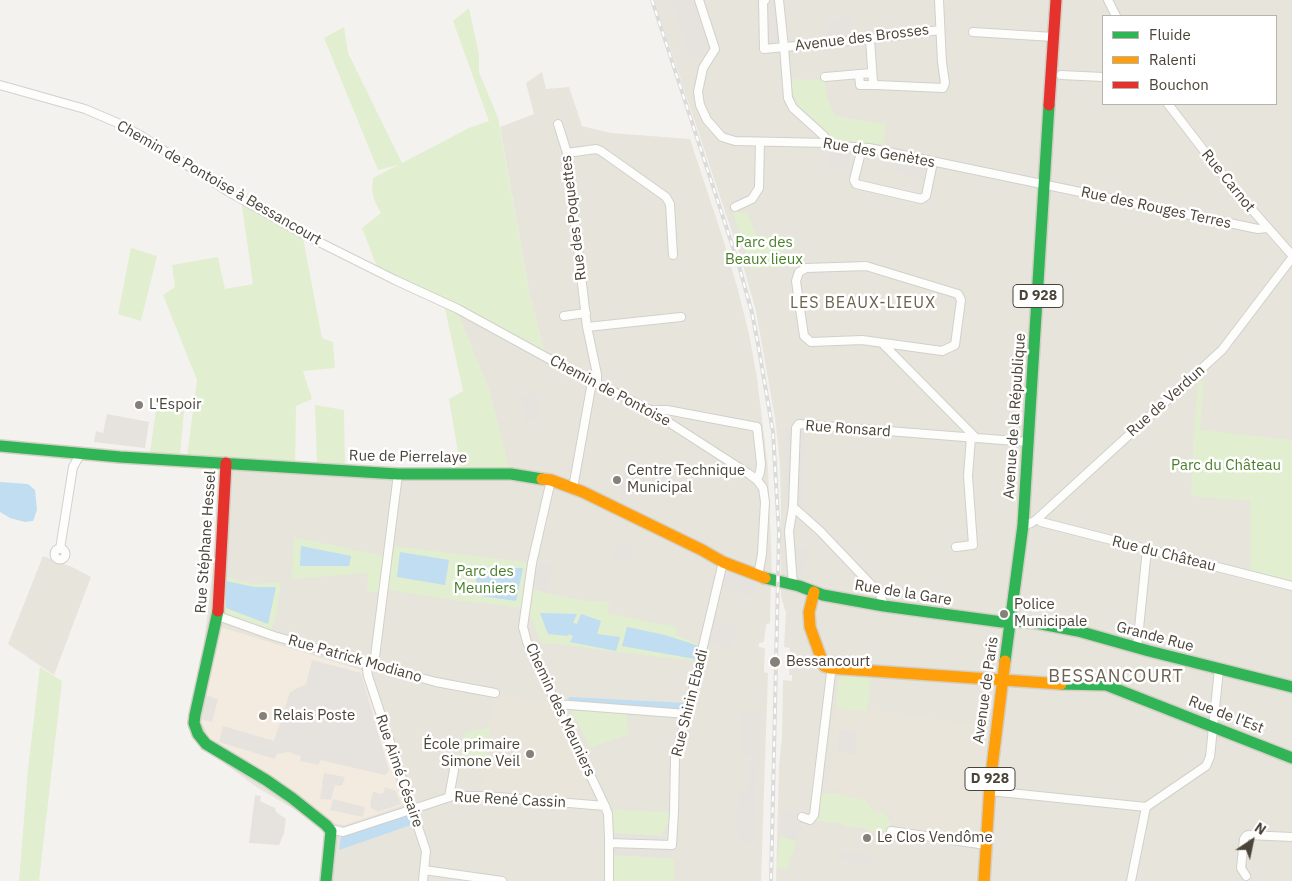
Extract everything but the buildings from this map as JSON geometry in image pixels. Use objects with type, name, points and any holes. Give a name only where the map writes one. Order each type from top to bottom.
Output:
[{"type":"main road","name":"Avenue de la République","points":[[1010,623],[1023,525],[1056,0]]},
{"type":"main road","name":"Rue de Pierrelaye","points":[[0,446],[120,457],[398,474],[511,474],[551,480],[573,488],[694,546],[723,562],[758,576],[793,585]]},
{"type":"main road","name":"Rue Stéphane Hessel","points":[[226,463],[218,616],[194,724],[201,739],[209,747],[271,783],[322,821],[331,831]]},
{"type":"main road","name":"Rue de la Gare","points":[[793,585],[823,595],[884,606],[1010,623]]},
{"type":"main road","points":[[814,592],[809,612],[810,627],[822,663],[824,666],[835,668]]},
{"type":"main road","name":"Grande Rue","points":[[1010,623],[1036,623],[1078,631],[1220,670],[1292,687]]},
{"type":"main road","name":"Avenue de Paris","points":[[984,881],[982,844],[1010,623]]},
{"type":"main road","name":"Rue de l'Est","points":[[835,668],[1003,679],[1046,684],[1106,685],[1213,729],[1292,758]]},
{"type":"main road","points":[[326,881],[331,831]]},
{"type":"street","name":"Rue des Genètes","points":[[699,0],[715,49],[703,68],[698,92],[700,105],[707,120],[722,137],[734,141],[828,143],[836,146],[862,148],[1044,186]]},
{"type":"street","name":"Avenue des Brosses","points":[[766,0],[763,0],[764,49],[940,30]]},
{"type":"street","name":"Avenue des Brosses","points":[[779,0],[788,98],[793,108],[824,136],[828,143]]},
{"type":"street","points":[[859,74],[860,86],[943,88],[945,83],[939,0]]},
{"type":"street","points":[[1108,0],[1116,15]]},
{"type":"street","points":[[973,32],[1054,37]]},
{"type":"street","points":[[870,39],[873,82],[876,85]]},
{"type":"street","points":[[825,78],[872,73]]},
{"type":"street","points":[[1061,75],[1102,77]]},
{"type":"street","name":"Chemin de Pontoise à Bessancourt","points":[[0,85],[86,109],[120,124],[235,196],[305,235],[458,309]]},
{"type":"street","name":"Rue Carnot","points":[[1169,105],[1232,187],[1292,257]]},
{"type":"street","name":"Rue des Poquettes","points":[[558,124],[567,153],[587,327],[597,374],[573,488]]},
{"type":"street","points":[[735,207],[752,199],[759,188],[760,142]]},
{"type":"street","points":[[862,148],[854,180],[856,184],[921,199],[926,196],[933,162]]},
{"type":"street","points":[[567,153],[601,150],[666,196],[670,204],[673,255]]},
{"type":"street","name":"Rue des Rouges Terres","points":[[1044,186],[1258,229],[1267,228]]},
{"type":"street","name":"Rue de Verdun","points":[[1023,525],[1037,519],[1222,350],[1292,257]]},
{"type":"street","points":[[882,343],[942,351],[955,345],[962,300],[958,294],[866,266],[806,268],[799,272],[796,281],[804,336],[811,342],[862,340],[882,343],[973,438],[968,476],[973,545],[956,547]]},
{"type":"street","name":"Chemin de Pontoise","points":[[458,309],[648,410],[757,480]]},
{"type":"street","points":[[564,316],[586,313]]},
{"type":"street","points":[[587,327],[681,317]]},
{"type":"street","points":[[648,410],[667,410],[757,426],[761,464],[757,480],[763,488],[765,502],[762,554],[758,576]]},
{"type":"street","name":"Rue Ronsard","points":[[793,585],[789,531],[793,507],[796,428],[799,424],[1028,442]]},
{"type":"street","points":[[66,452],[72,467]]},
{"type":"street","points":[[60,548],[72,467],[81,453]]},
{"type":"street","name":"Rue Aimé Césaire","points":[[398,474],[368,676],[426,851],[423,881]]},
{"type":"street","name":"Chemin des Meuniers","points":[[551,480],[532,563],[523,627],[527,642],[606,806],[608,814],[609,881]]},
{"type":"street","points":[[793,507],[820,531],[880,594],[884,606]]},
{"type":"street","name":"Rue du Château","points":[[1037,519],[1041,522],[1292,586]]},
{"type":"street","points":[[1137,648],[1147,549]]},
{"type":"street","name":"Rue Shirin Ebadi","points":[[609,843],[672,845],[675,757],[723,562]]},
{"type":"street","name":"Rue Patrick Modiano","points":[[218,616],[274,636],[370,664],[436,682],[495,693]]},
{"type":"street","points":[[811,817],[818,790],[831,673],[835,668]]},
{"type":"street","points":[[990,791],[1146,807],[1206,766],[1210,757],[1220,670]]},
{"type":"street","points":[[556,704],[687,714]]},
{"type":"street","points":[[449,797],[454,770]]},
{"type":"street","name":"Rue René Cassin","points":[[331,831],[343,832],[453,796],[485,796],[606,806]]},
{"type":"street","points":[[1131,881],[1146,807]]},
{"type":"street","points":[[891,831],[982,844]]},
{"type":"street","points":[[1246,876],[1240,868],[1246,836],[1292,837]]},
{"type":"street","points":[[424,870],[502,881]]},
{"type":"shaded area","points":[[654,0],[1292,0],[1292,881],[776,881],[783,680],[792,681],[792,675],[789,675],[790,648],[784,647],[786,613],[781,597],[780,463],[775,418],[756,311],[743,265]]},
{"type":"shaded area","points":[[671,0],[694,0],[711,50],[691,58]]},
{"type":"shaded area","points":[[758,0],[782,0],[789,50],[761,50]]},
{"type":"shaded area","points":[[850,17],[851,33],[828,35],[828,20]]},
{"type":"shaded area","points":[[542,72],[546,89],[569,87],[582,126],[611,133],[690,139],[724,242],[749,334],[757,378],[768,468],[772,573],[736,561],[695,543],[582,485],[540,472],[509,469],[489,391],[454,305],[546,357],[530,297],[500,127],[534,114],[526,83]]},
{"type":"shaded area","points":[[829,150],[852,152],[848,169],[826,167]]},
{"type":"shaded area","points":[[897,160],[925,167],[923,179],[894,172]]},
{"type":"shaded area","points":[[832,267],[832,281],[805,282],[804,269]]},
{"type":"shaded area","points":[[537,393],[540,409],[534,421],[526,422],[520,395]]},
{"type":"shaded area","points":[[107,414],[149,422],[145,448],[94,442],[96,431],[103,433]]},
{"type":"shaded area","points":[[783,429],[805,430],[805,508],[787,507]]},
{"type":"shaded area","points":[[226,463],[539,482],[591,500],[713,562],[771,583],[770,623],[766,625],[764,642],[759,643],[759,647],[765,648],[764,672],[768,673],[761,881],[327,881],[333,832],[258,788],[212,753],[201,750],[195,715]]},
{"type":"shaded area","points":[[629,464],[639,468],[631,496],[619,493]]},
{"type":"shaded area","points":[[622,543],[634,547],[631,561],[627,560],[626,562],[613,559],[617,544],[621,546]]},
{"type":"shaded area","points":[[794,547],[809,550],[804,572],[799,576]]},
{"type":"shaded area","points":[[43,556],[72,567],[91,577],[54,675],[8,644]]},
{"type":"shaded area","points":[[541,562],[553,564],[547,593],[535,590]]},
{"type":"shaded area","points":[[725,568],[757,579],[756,596],[720,588]]},
{"type":"shaded area","points":[[714,619],[737,627],[731,649],[706,642]]},
{"type":"shaded area","points":[[220,627],[361,670],[403,805],[345,825],[336,824],[275,781],[207,739],[206,730],[199,719]]},
{"type":"shaded area","points":[[312,660],[361,673],[389,771],[385,775],[320,760],[319,765],[300,761],[301,756],[288,752],[277,754],[275,759],[219,742],[223,726],[274,741],[290,692],[306,684]]},
{"type":"shaded area","name":"École primaire Simone Veil","points":[[495,693],[556,704],[593,800],[480,790]]},
{"type":"shaded area","points":[[205,695],[218,699],[212,722],[199,719]]},
{"type":"shaded area","points":[[837,708],[866,712],[867,709],[989,727],[980,835],[976,838],[896,828],[892,822],[892,815],[875,813],[866,800],[844,796],[839,794],[838,789],[828,787],[834,747],[833,717],[837,713]]},
{"type":"shaded area","points":[[742,712],[761,713],[759,758],[742,757]]},
{"type":"shaded area","points":[[840,729],[857,732],[855,754],[836,751]]},
{"type":"shaded area","points":[[749,761],[759,761],[754,842],[738,842],[738,792],[747,789]]},
{"type":"shaded area","points":[[324,773],[345,777],[342,786],[335,785],[331,800],[320,799]]},
{"type":"shaded area","points":[[385,787],[396,791],[401,804],[378,812],[371,808],[370,804],[373,792],[383,794]]},
{"type":"shaded area","points":[[255,795],[261,796],[260,801],[275,808],[276,812],[286,819],[284,833],[279,845],[249,843]]},
{"type":"shaded area","points":[[333,799],[365,807],[363,817],[330,810]]},
{"type":"shaded area","points":[[782,808],[803,814],[797,841],[780,836]]},
{"type":"shaded area","points":[[614,833],[660,836],[659,845],[672,845],[671,858],[614,855]]},
{"type":"shaded area","points":[[842,850],[874,855],[872,865],[840,861]]},
{"type":"green space","points":[[469,8],[479,55],[479,72],[498,118],[530,297],[546,357],[455,305],[489,391],[511,474],[462,476],[449,399],[463,391],[443,300],[377,267],[362,228],[381,213],[375,202],[372,190],[373,178],[398,165],[378,170],[324,38],[344,27],[348,53],[402,163],[469,128],[489,121],[453,21]]},
{"type":"green space","points":[[791,79],[825,80],[827,98],[835,116],[886,124],[883,145],[837,142],[799,106],[793,93]]},
{"type":"green space","points":[[245,199],[306,233],[303,238],[322,338],[333,342],[335,368],[303,371],[312,399],[296,406],[295,468],[187,457],[197,380],[163,295],[175,287],[172,265],[218,257],[225,289],[253,284],[242,206]]},
{"type":"green space","name":"Parc des Beaux lieux","points":[[735,208],[741,213],[747,213],[757,236],[781,237],[786,257],[785,267],[751,269],[732,210]]},
{"type":"green space","points":[[131,248],[157,256],[141,321],[118,314]]},
{"type":"green space","name":"Parc du Château","points":[[1204,380],[1200,430],[1292,440],[1292,586],[1250,576],[1250,501],[1191,496],[1198,381]]},
{"type":"green space","points":[[158,396],[185,401],[180,455],[150,452]]},
{"type":"green space","points":[[315,405],[344,410],[345,469],[317,469]]},
{"type":"green space","points":[[294,537],[384,556],[382,592],[367,592],[368,573],[292,579]]},
{"type":"green space","name":"Parc des Meuniers","points":[[393,546],[534,563],[529,587],[585,601],[609,602],[608,613],[664,625],[670,624],[677,629],[676,635],[700,645],[695,661],[558,644],[542,644],[529,613],[528,590],[525,608],[452,600],[388,590]]},
{"type":"green space","points":[[228,577],[253,584],[281,582],[277,611],[272,629],[266,630],[223,614],[221,595]]},
{"type":"green space","points":[[40,667],[62,681],[39,881],[19,881],[28,769]]},
{"type":"green space","points":[[843,674],[871,677],[867,712],[836,708],[838,681]]},
{"type":"green space","points":[[570,709],[627,713],[628,734],[591,748]]},
{"type":"green space","points":[[490,727],[486,761],[461,757],[465,732]]},
{"type":"green space","points":[[822,793],[839,794],[866,800],[875,813],[884,813],[891,823],[891,834],[844,826],[844,824],[815,821],[820,817],[821,811],[818,809]]},
{"type":"green space","points":[[607,809],[656,812],[673,811],[673,815],[660,836],[614,833],[610,832]]},
{"type":"green space","points":[[780,836],[797,841],[787,869],[777,868]]},
{"type":"green space","points":[[611,855],[674,858],[674,881],[611,881]]},
{"type":"water","points":[[0,482],[28,484],[35,490],[37,510],[33,521],[25,522],[10,518],[0,512]]},
{"type":"water","points":[[301,546],[351,556],[349,566],[300,566]]},
{"type":"water","points":[[400,552],[449,560],[445,585],[397,577]]},
{"type":"water","points":[[477,568],[523,568],[516,601],[475,595]]},
{"type":"water","points":[[226,581],[254,587],[276,587],[268,624],[226,608]]},
{"type":"water","points":[[540,613],[577,614],[573,623],[577,624],[581,614],[601,621],[597,634],[620,637],[616,651],[570,642],[573,636],[569,634],[568,636],[548,634]]},
{"type":"water","points":[[627,627],[665,635],[699,646],[695,659],[622,646]]},
{"type":"water","points":[[569,697],[685,703],[684,711],[568,702]]},
{"type":"water","points":[[409,815],[411,825],[339,850],[341,836]]},
{"type":"railway","points":[[652,0],[739,266],[752,313],[773,432],[779,534],[771,881]]},
{"type":"traffic: fast","points":[[1005,661],[1023,525],[1049,105]]},
{"type":"traffic: fast","points":[[0,446],[120,457],[398,474],[511,474],[542,479]]},
{"type":"traffic: fast","points":[[765,578],[799,586],[823,595],[884,606],[1002,622],[1036,623],[1078,631],[1292,687]]},
{"type":"traffic: fast","points":[[218,611],[195,715],[194,723],[198,734],[206,744],[266,780],[326,825],[331,831],[326,881]]},
{"type":"traffic: fast","points":[[1061,684],[1106,685],[1292,758]]},
{"type":"traffic: slow","points":[[542,479],[551,480],[583,492],[723,562],[765,578]]},
{"type":"traffic: slow","points":[[814,592],[809,612],[810,627],[824,666],[830,668],[1061,684]]},
{"type":"traffic: slow","points":[[984,881],[990,784],[1005,661]]},
{"type":"traffic: jam","points":[[1049,105],[1056,0]]},
{"type":"traffic: jam","points":[[218,611],[226,463]]},
{"type":"place","name":"L'Espoir","points":[[139,405]]},
{"type":"place","name":"Centre Technique Municipal","points":[[617,480]]},
{"type":"place","name":"Police Municipale","points":[[1004,614]]},
{"type":"place","name":"Bessancourt","points":[[775,662]]},
{"type":"place","name":"Relais Poste","points":[[263,716]]},
{"type":"place","name":"École primaire Simone Veil","points":[[530,754]]},
{"type":"place","name":"Le Clos Vendôme","points":[[867,838]]},
{"type":"district","name":"LES BEAUX-LIEUX","points":[[863,303]]},
{"type":"district","name":"BESSANCOURT","points":[[1116,677]]}]
